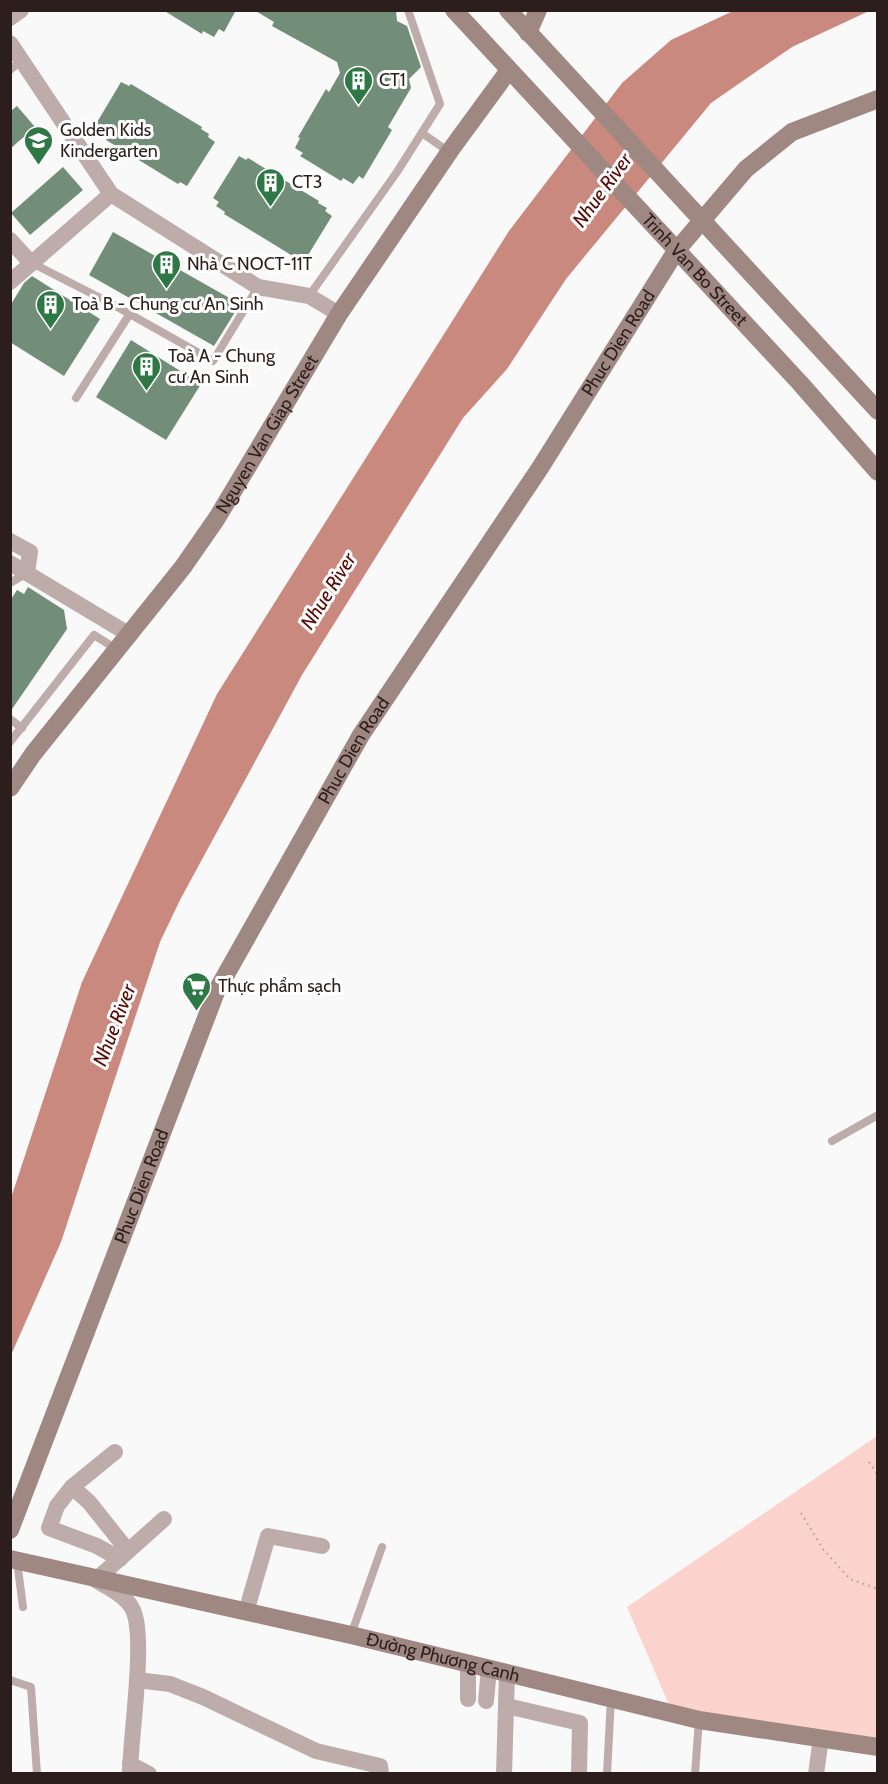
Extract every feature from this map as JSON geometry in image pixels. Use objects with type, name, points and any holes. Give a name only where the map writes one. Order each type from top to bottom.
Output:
[{"type":"street","points":[[10,18],[21,10]]},
{"type":"street","name":"Trinh Van Bo Street","points":[[454,10],[800,383],[878,472]]},
{"type":"street","name":"Trinh Van Bo Street","points":[[508,10],[700,221],[732,251],[878,411]]},
{"type":"street","points":[[528,33],[538,10]]},
{"type":"street","points":[[10,43],[16,65],[111,194],[258,286],[309,296],[339,314]]},
{"type":"street","name":"Nguyen Van Giap Street","points":[[10,788],[33,754],[130,635],[217,518],[339,314],[509,70]]},
{"type":"street","name":"Phuc Dien Road","points":[[10,1530],[216,992],[362,735],[540,468],[676,251],[700,221],[746,169],[792,132],[878,99]]},
{"type":"street","points":[[10,282],[111,194]]},
{"type":"street","points":[[10,240],[31,263]]},
{"type":"street","points":[[10,541],[30,552],[27,573]]},
{"type":"street","points":[[10,563],[130,635]]},
{"type":"street","points":[[115,1452],[72,1487],[57,1506],[50,1528],[124,1555]]},
{"type":"street","points":[[72,1487],[89,1502],[124,1555]]},
{"type":"street","points":[[149,1773],[130,1769],[137,1680],[137,1619],[127,1600],[95,1578],[164,1519]]},
{"type":"street","points":[[246,1612],[268,1536],[322,1546]]},
{"type":"street","name":"Đường Phương Canh","points":[[14,1560],[351,1635],[699,1720],[878,1747]]},
{"type":"street","points":[[468,1665],[468,1699]]},
{"type":"street","points":[[486,1701],[489,1668]]},
{"type":"street","points":[[504,1773],[507,1673]]},
{"type":"street","points":[[137,1680],[170,1684],[316,1751],[380,1766],[381,1773]]},
{"type":"street","points":[[507,1706],[580,1723],[579,1773]]},
{"type":"street","points":[[816,1773],[821,1738]]},
{"type":"lane","points":[[309,296],[440,104],[408,10]]},
{"type":"lane","points":[[422,133],[450,152]]},
{"type":"lane","points":[[31,263],[213,361],[258,286]]},
{"type":"lane","points":[[76,399],[129,315]]},
{"type":"lane","points":[[10,583],[27,573]]},
{"type":"lane","points":[[10,742],[94,635],[102,617]]},
{"type":"lane","points":[[94,635],[118,650]]},
{"type":"lane","points":[[10,719],[22,728]]},
{"type":"lane","points":[[832,1141],[878,1115]]},
{"type":"lane","points":[[351,1635],[382,1547]]},
{"type":"lane","points":[[14,1560],[23,1607]]},
{"type":"lane","points":[[10,1680],[31,1687],[37,1773]]},
{"type":"lane","points":[[607,1773],[611,1698]]},
{"type":"lane","points":[[695,1773],[699,1720]]},
{"type":"path","points":[[869,1462],[878,1475]]},
{"type":"path","points":[[801,1514],[823,1549],[850,1578],[878,1589]]},
{"type":"shaded area","points":[[877,1436],[877,1747],[673,1714],[627,1607]]},
{"type":"water","name":"Nhue River","points":[[733,11],[869,11],[792,47],[711,103],[566,279],[507,369],[463,418],[302,675],[180,900],[160,942],[61,1242],[11,1355],[11,1198],[82,982],[217,694],[509,231],[622,83],[671,40]]},
{"type":"building","points":[[163,10],[236,10],[224,32],[219,29],[214,37],[203,31],[202,34]]},
{"type":"building","name":"CT1","points":[[254,10],[396,10],[397,21],[407,26],[421,67],[409,79],[411,88],[388,127],[392,130],[363,179],[359,176],[353,184],[343,178],[341,181],[300,156],[303,153],[295,148],[300,138],[298,137],[326,89],[329,92],[340,73],[337,62],[272,26],[274,22]]},
{"type":"building","points":[[121,82],[129,86],[131,84],[202,127],[201,129],[215,142],[187,186],[180,182],[178,184],[106,140],[108,138],[99,132],[101,128],[96,124]]},
{"type":"building","points":[[17,106],[35,127],[10,149],[10,112]]},
{"type":"building","name":"CT3","points":[[239,156],[246,160],[248,158],[327,208],[325,211],[332,216],[305,260],[297,256],[296,258],[224,214],[225,212],[216,206],[219,202],[213,198]]},
{"type":"building","points":[[63,167],[83,190],[30,235],[11,213]]},
{"type":"building","name":"Nhà C NOCT-11T","points":[[113,232],[240,304],[214,346],[89,275]]},
{"type":"building","name":"Toà B - Chung cư An Sinh","points":[[32,276],[100,319],[64,376],[10,342],[10,306],[24,283]]},
{"type":"building","name":"Toà A - Chung cư An Sinh","points":[[131,340],[201,384],[166,440],[96,397]]},
{"type":"building","points":[[28,587],[64,610],[67,629],[10,712],[10,601],[17,590],[24,594]]},
{"type":"place","name":"CT1","points":[[358,106]]},
{"type":"place","name":"Golden Kids Kindergarten","points":[[39,166]]},
{"type":"place","name":"CT3","points":[[271,208]]},
{"type":"place","name":"Nhà C NOCT-11T","points":[[166,290]]},
{"type":"place","name":"Toà B - Chung cư An Sinh","points":[[51,330]]},
{"type":"place","name":"Toà A - Chung cư An Sinh","points":[[147,392]]},
{"type":"place","name":"Thực phẩm sạch","points":[[197,1012]]}]
